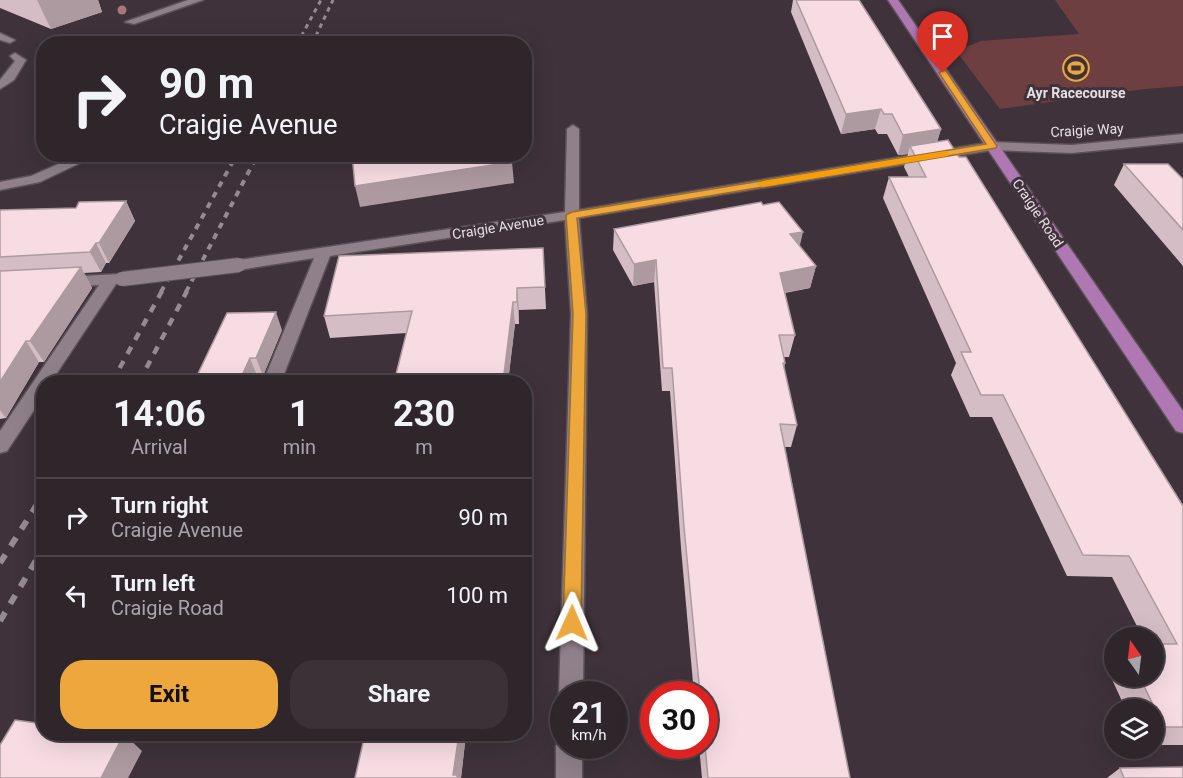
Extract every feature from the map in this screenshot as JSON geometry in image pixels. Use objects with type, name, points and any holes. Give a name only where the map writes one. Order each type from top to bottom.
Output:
[{"type":"main road","name":"Craigie Road","points":[[893,0],[1183,426]]},
{"type":"street","points":[[130,22],[198,0]]},
{"type":"street","points":[[0,86],[10,78],[21,60],[15,56]]},
{"type":"street","points":[[571,681],[579,314],[572,215],[573,129]]},
{"type":"street","name":"Craigie Way","points":[[993,146],[1072,149],[1183,138]]},
{"type":"street","name":"Craigie Avenue","points":[[44,282],[117,279],[323,254],[993,146]]},
{"type":"street","points":[[0,186],[34,179],[74,162]]},
{"type":"street","points":[[275,375],[323,254]]},
{"type":"street","points":[[50,375],[117,279]]},
{"type":"street","points":[[0,446],[36,395]]},
{"type":"street","points":[[569,759],[569,778]]},
{"type":"shaded area","name":"Ayr Racecourse","points":[[1055,0],[1183,0],[1183,86],[1000,109],[956,51],[981,41],[1079,34]]},
{"type":"building","points":[[796,0],[859,0],[941,129],[903,135],[892,114],[884,114],[881,109],[846,114]]},
{"type":"building","points":[[948,140],[959,157],[966,157],[1183,506],[1183,727],[1164,727],[1164,699],[1150,699],[1144,687],[1164,687],[1164,644],[1177,644],[1129,556],[1083,555],[1003,395],[981,395],[961,352],[971,352],[889,177],[926,177],[910,146]]},
{"type":"building","points":[[353,162],[512,162],[355,186]]},
{"type":"building","points":[[1124,164],[1168,164],[1183,179],[1183,230]]},
{"type":"building","points":[[126,201],[99,243],[96,243],[90,252],[0,257],[0,210],[76,208],[79,202]]},
{"type":"building","points":[[761,202],[763,205],[779,202],[803,232],[790,234],[816,266],[780,273],[795,335],[779,335],[797,425],[780,424],[850,778],[708,778],[706,759],[718,759],[718,681],[699,681],[672,368],[663,368],[656,260],[634,264],[614,229]]},
{"type":"building","points":[[543,248],[545,287],[517,288],[517,302],[513,302],[504,375],[396,375],[412,311],[324,316],[339,256]]},
{"type":"building","points":[[81,267],[30,341],[26,341],[0,382],[0,271]]},
{"type":"building","points":[[276,312],[256,358],[250,358],[242,375],[197,375],[227,313]]},
{"type":"building","points":[[15,720],[36,723],[36,741],[120,741],[101,778],[0,778],[0,745]]},
{"type":"building","points":[[363,741],[458,741],[453,775],[457,775],[457,778],[355,778]]},
{"type":"building","points":[[1183,767],[1183,778],[1124,778],[1120,768]]},
{"type":"railway","points":[[301,36],[321,0]]},
{"type":"railway","points":[[316,36],[333,0]]},
{"type":"railway","points":[[161,292],[233,162]]},
{"type":"railway","points":[[186,292],[254,162]]},
{"type":"railway","points":[[116,375],[162,291]]},
{"type":"railway","points":[[143,375],[187,291]]},
{"type":"railway","points":[[0,563],[36,506]]},
{"type":"railway","points":[[0,621],[36,560]]},
{"type":"slow traffic","points":[[763,184],[945,154]]},
{"type":"place","name":"Ayr Racecourse","points":[[1076,68]]},
{"type":"route","points":[[572,623],[579,314],[572,215],[993,146],[943,73]]}]
